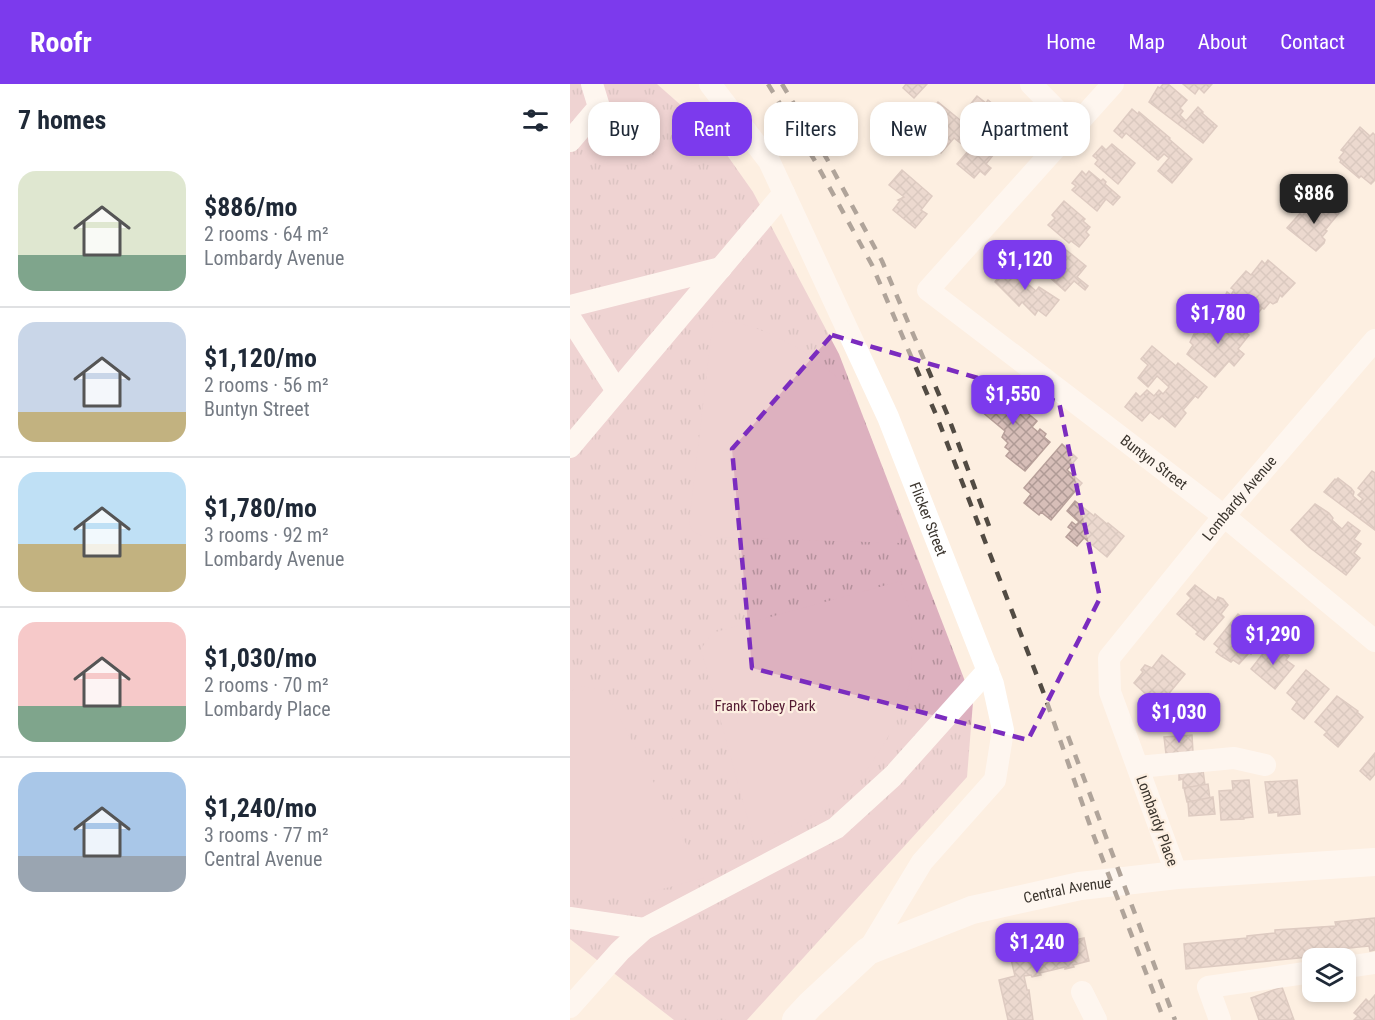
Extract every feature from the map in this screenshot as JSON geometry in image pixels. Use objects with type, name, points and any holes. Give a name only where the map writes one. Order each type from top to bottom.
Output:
[{"type":"main road","name":"Central Avenue","points":[[796,1020],[868,951],[972,910],[1080,886],[1177,875],[1375,862]]},
{"type":"street","points":[[570,141],[599,107],[592,84]]},
{"type":"street","name":"Flicker Street","points":[[710,84],[770,161],[888,417],[988,670],[1003,730],[995,780],[922,862],[868,951]]},
{"type":"street","points":[[1031,84],[1049,102]]},
{"type":"street","points":[[1090,110],[1113,84]]},
{"type":"street","name":"Buntyn Street","points":[[1049,156],[927,290],[1224,516],[1375,641]]},
{"type":"street","points":[[570,447],[784,193]]},
{"type":"street","points":[[570,306],[721,268]]},
{"type":"street","points":[[570,318],[617,391]]},
{"type":"street","name":"Lombardy Avenue","points":[[1110,662],[1109,658],[1224,516],[1375,340]]},
{"type":"street","name":"Lombardy Place","points":[[1110,662],[1110,692],[1177,875]]},
{"type":"street","points":[[570,1007],[620,951],[644,929],[836,828],[893,776],[988,670]]},
{"type":"street","name":"Lombardy Place","points":[[1138,767],[1234,758],[1265,765]]},
{"type":"street","points":[[570,918],[644,929]]},
{"type":"street","points":[[1356,966],[1375,963]]},
{"type":"street","points":[[1220,1020],[1208,987],[1302,973]]},
{"type":"street","points":[[1082,992],[1096,1020]]},
{"type":"highlighted area","points":[[832,335],[1059,402],[1100,598],[1028,740],[752,668],[732,449]]},
{"type":"green space","name":"Frank Tobey Park","points":[[570,84],[657,84],[677,102],[672,102],[672,156],[728,156],[753,192],[839,354],[973,702],[967,777],[747,1020],[674,1020],[570,939]]},
{"type":"green space","points":[[713,321],[741,324],[766,332],[808,354],[840,381],[851,396],[870,436],[885,481],[901,543],[704,537],[693,531],[689,523]]},
{"type":"green space","points":[[901,581],[911,620],[912,649],[909,686],[898,717],[881,749],[860,778],[836,800],[797,824],[754,842],[701,649],[712,633]]},
{"type":"green space","points":[[578,686],[605,690],[704,878],[636,896],[570,896],[570,692]]},
{"type":"building","points":[[906,84],[927,84],[914,98],[903,88]]},
{"type":"building","points":[[1163,84],[1168,84],[1187,100],[1180,108],[1183,111],[1180,115],[1186,121],[1198,107],[1217,126],[1203,143],[1149,102],[1158,87],[1160,88]]},
{"type":"building","points":[[1183,84],[1212,84],[1204,93],[1199,88],[1195,94]]},
{"type":"building","points":[[977,96],[985,102],[972,102]]},
{"type":"building","points":[[1132,109],[1138,114],[1139,112],[1192,159],[1172,183],[1158,171],[1169,158],[1164,154],[1158,160],[1126,133],[1122,138],[1114,131]]},
{"type":"building","points":[[948,110],[960,120],[960,143],[954,138],[948,145]]},
{"type":"building","points":[[1360,127],[1370,136],[1373,133],[1375,135],[1375,180],[1371,184],[1361,176],[1359,178],[1340,162],[1339,158],[1344,152],[1341,150]]},
{"type":"building","points":[[1112,144],[1135,163],[1118,184],[1095,164],[1098,160],[1093,156],[1102,146],[1106,150]]},
{"type":"building","points":[[964,156],[992,156],[986,164],[991,168],[985,175],[980,171],[974,178],[957,164]]},
{"type":"building","points":[[902,170],[932,196],[921,210],[927,214],[915,228],[893,210],[900,201],[898,200],[904,197],[889,185]]},
{"type":"building","points":[[1082,171],[1086,175],[1089,171],[1101,181],[1103,179],[1105,184],[1120,197],[1113,205],[1106,199],[1097,211],[1072,190],[1076,186],[1072,183]]},
{"type":"building","points":[[1322,200],[1339,213],[1325,230],[1327,231],[1322,237],[1325,240],[1324,243],[1316,251],[1287,228],[1302,211],[1304,213],[1308,209],[1312,212]]},
{"type":"building","points":[[1064,201],[1085,219],[1083,221],[1090,227],[1086,232],[1089,235],[1079,247],[1071,241],[1069,243],[1048,225],[1055,218],[1052,215]]},
{"type":"building","points":[[1060,245],[1086,266],[1077,277],[1088,286],[1085,290],[1074,281],[1065,291],[1040,269]]},
{"type":"building","points":[[1268,260],[1295,283],[1282,297],[1280,295],[1277,302],[1273,304],[1270,302],[1264,309],[1262,308],[1253,320],[1225,296],[1227,292],[1231,295],[1234,290],[1231,288],[1246,271],[1251,275],[1262,261],[1265,264]]},
{"type":"building","points":[[1014,263],[1028,275],[1023,280],[1036,291],[1039,287],[1059,300],[1046,316],[1038,310],[1035,315],[1022,302],[1019,306],[995,282],[1002,272],[1008,270]]},
{"type":"building","points":[[1223,314],[1249,335],[1238,349],[1244,354],[1234,366],[1229,361],[1215,377],[1187,354],[1193,345],[1190,342],[1194,334],[1197,334],[1207,321],[1211,324],[1218,315],[1221,317]]},
{"type":"building","points":[[1152,346],[1176,366],[1178,363],[1207,387],[1198,398],[1195,396],[1183,410],[1186,413],[1175,427],[1162,416],[1159,419],[1150,412],[1142,421],[1125,407],[1136,393],[1140,397],[1147,390],[1154,396],[1159,390],[1163,394],[1169,387],[1157,376],[1148,387],[1138,378],[1148,365],[1141,359]]},
{"type":"building","points":[[989,381],[1037,421],[1032,427],[1046,434],[1044,437],[1050,442],[1025,471],[1006,456],[1010,451],[1005,447],[1008,443],[1002,437],[1005,431],[976,407],[983,398],[978,394]]},
{"type":"building","points":[[1062,444],[1077,458],[1067,470],[1082,483],[1051,520],[1041,512],[1039,515],[1024,503],[1031,494],[1024,488]]},
{"type":"building","points":[[1372,471],[1375,473],[1375,530],[1324,492],[1338,478],[1351,488],[1354,492],[1353,496],[1360,502],[1363,499],[1358,495],[1362,491],[1358,488]]},
{"type":"building","points":[[1075,501],[1124,536],[1107,557],[1084,538],[1077,546],[1066,537],[1072,530],[1068,527],[1072,522],[1076,525],[1079,522],[1067,511]]},
{"type":"building","points":[[1315,504],[1329,513],[1332,520],[1342,529],[1348,522],[1360,531],[1354,539],[1361,544],[1354,553],[1360,558],[1346,575],[1291,530]]},
{"type":"building","points":[[1195,585],[1216,601],[1218,597],[1228,605],[1221,614],[1224,617],[1204,640],[1177,614],[1191,598],[1187,594]]},
{"type":"building","points":[[1238,614],[1257,629],[1254,633],[1261,639],[1254,647],[1256,649],[1239,664],[1233,660],[1231,662],[1216,652],[1219,648],[1214,644]]},
{"type":"building","points":[[1269,646],[1274,649],[1276,646],[1289,656],[1286,660],[1294,666],[1275,689],[1251,669]]},
{"type":"building","points":[[1162,655],[1185,674],[1161,703],[1152,696],[1150,698],[1134,683],[1143,672],[1141,670],[1145,665],[1152,668]]},
{"type":"building","points":[[1306,670],[1329,689],[1304,719],[1292,709],[1297,702],[1287,693]]},
{"type":"building","points":[[1337,696],[1363,717],[1338,747],[1324,735],[1327,732],[1315,722]]},
{"type":"building","points":[[1192,735],[1193,752],[1166,754],[1164,737]]},
{"type":"building","points":[[1375,753],[1375,774],[1370,780],[1360,771]]},
{"type":"building","points":[[1203,770],[1205,785],[1183,788],[1183,779],[1179,780],[1179,774]]},
{"type":"building","points":[[1249,780],[1253,817],[1221,820],[1219,791],[1233,790],[1232,781]]},
{"type":"building","points":[[1297,780],[1300,814],[1278,816],[1278,812],[1269,813],[1265,782]]},
{"type":"building","points":[[1208,784],[1210,799],[1187,802],[1184,788]]},
{"type":"building","points":[[1213,797],[1215,814],[1189,816],[1188,802]]},
{"type":"building","points":[[1375,918],[1375,950],[1370,951],[1369,946],[1302,948],[1302,958],[1186,969],[1184,944],[1247,938],[1247,936],[1275,933],[1275,930],[1336,926],[1335,922]]},
{"type":"building","points":[[1084,938],[1089,961],[1073,965],[1074,967],[1040,973],[1041,975],[1024,976],[1027,990],[1029,990],[1033,1020],[1008,1020],[999,980],[1015,976],[1010,955]]},
{"type":"building","points":[[1282,987],[1294,1020],[1259,1020],[1251,998]]},
{"type":"building","points":[[1375,995],[1375,1020],[1354,1020],[1358,1016],[1354,1013],[1366,999],[1369,1002]]},
{"type":"railway","points":[[768,84],[815,161],[872,265],[937,417],[1044,694],[1093,834],[1164,1020]]},
{"type":"railway","points":[[782,84],[827,159],[882,261],[948,416],[989,526]]},
{"type":"railway","points":[[1068,736],[1175,1020]]}]
